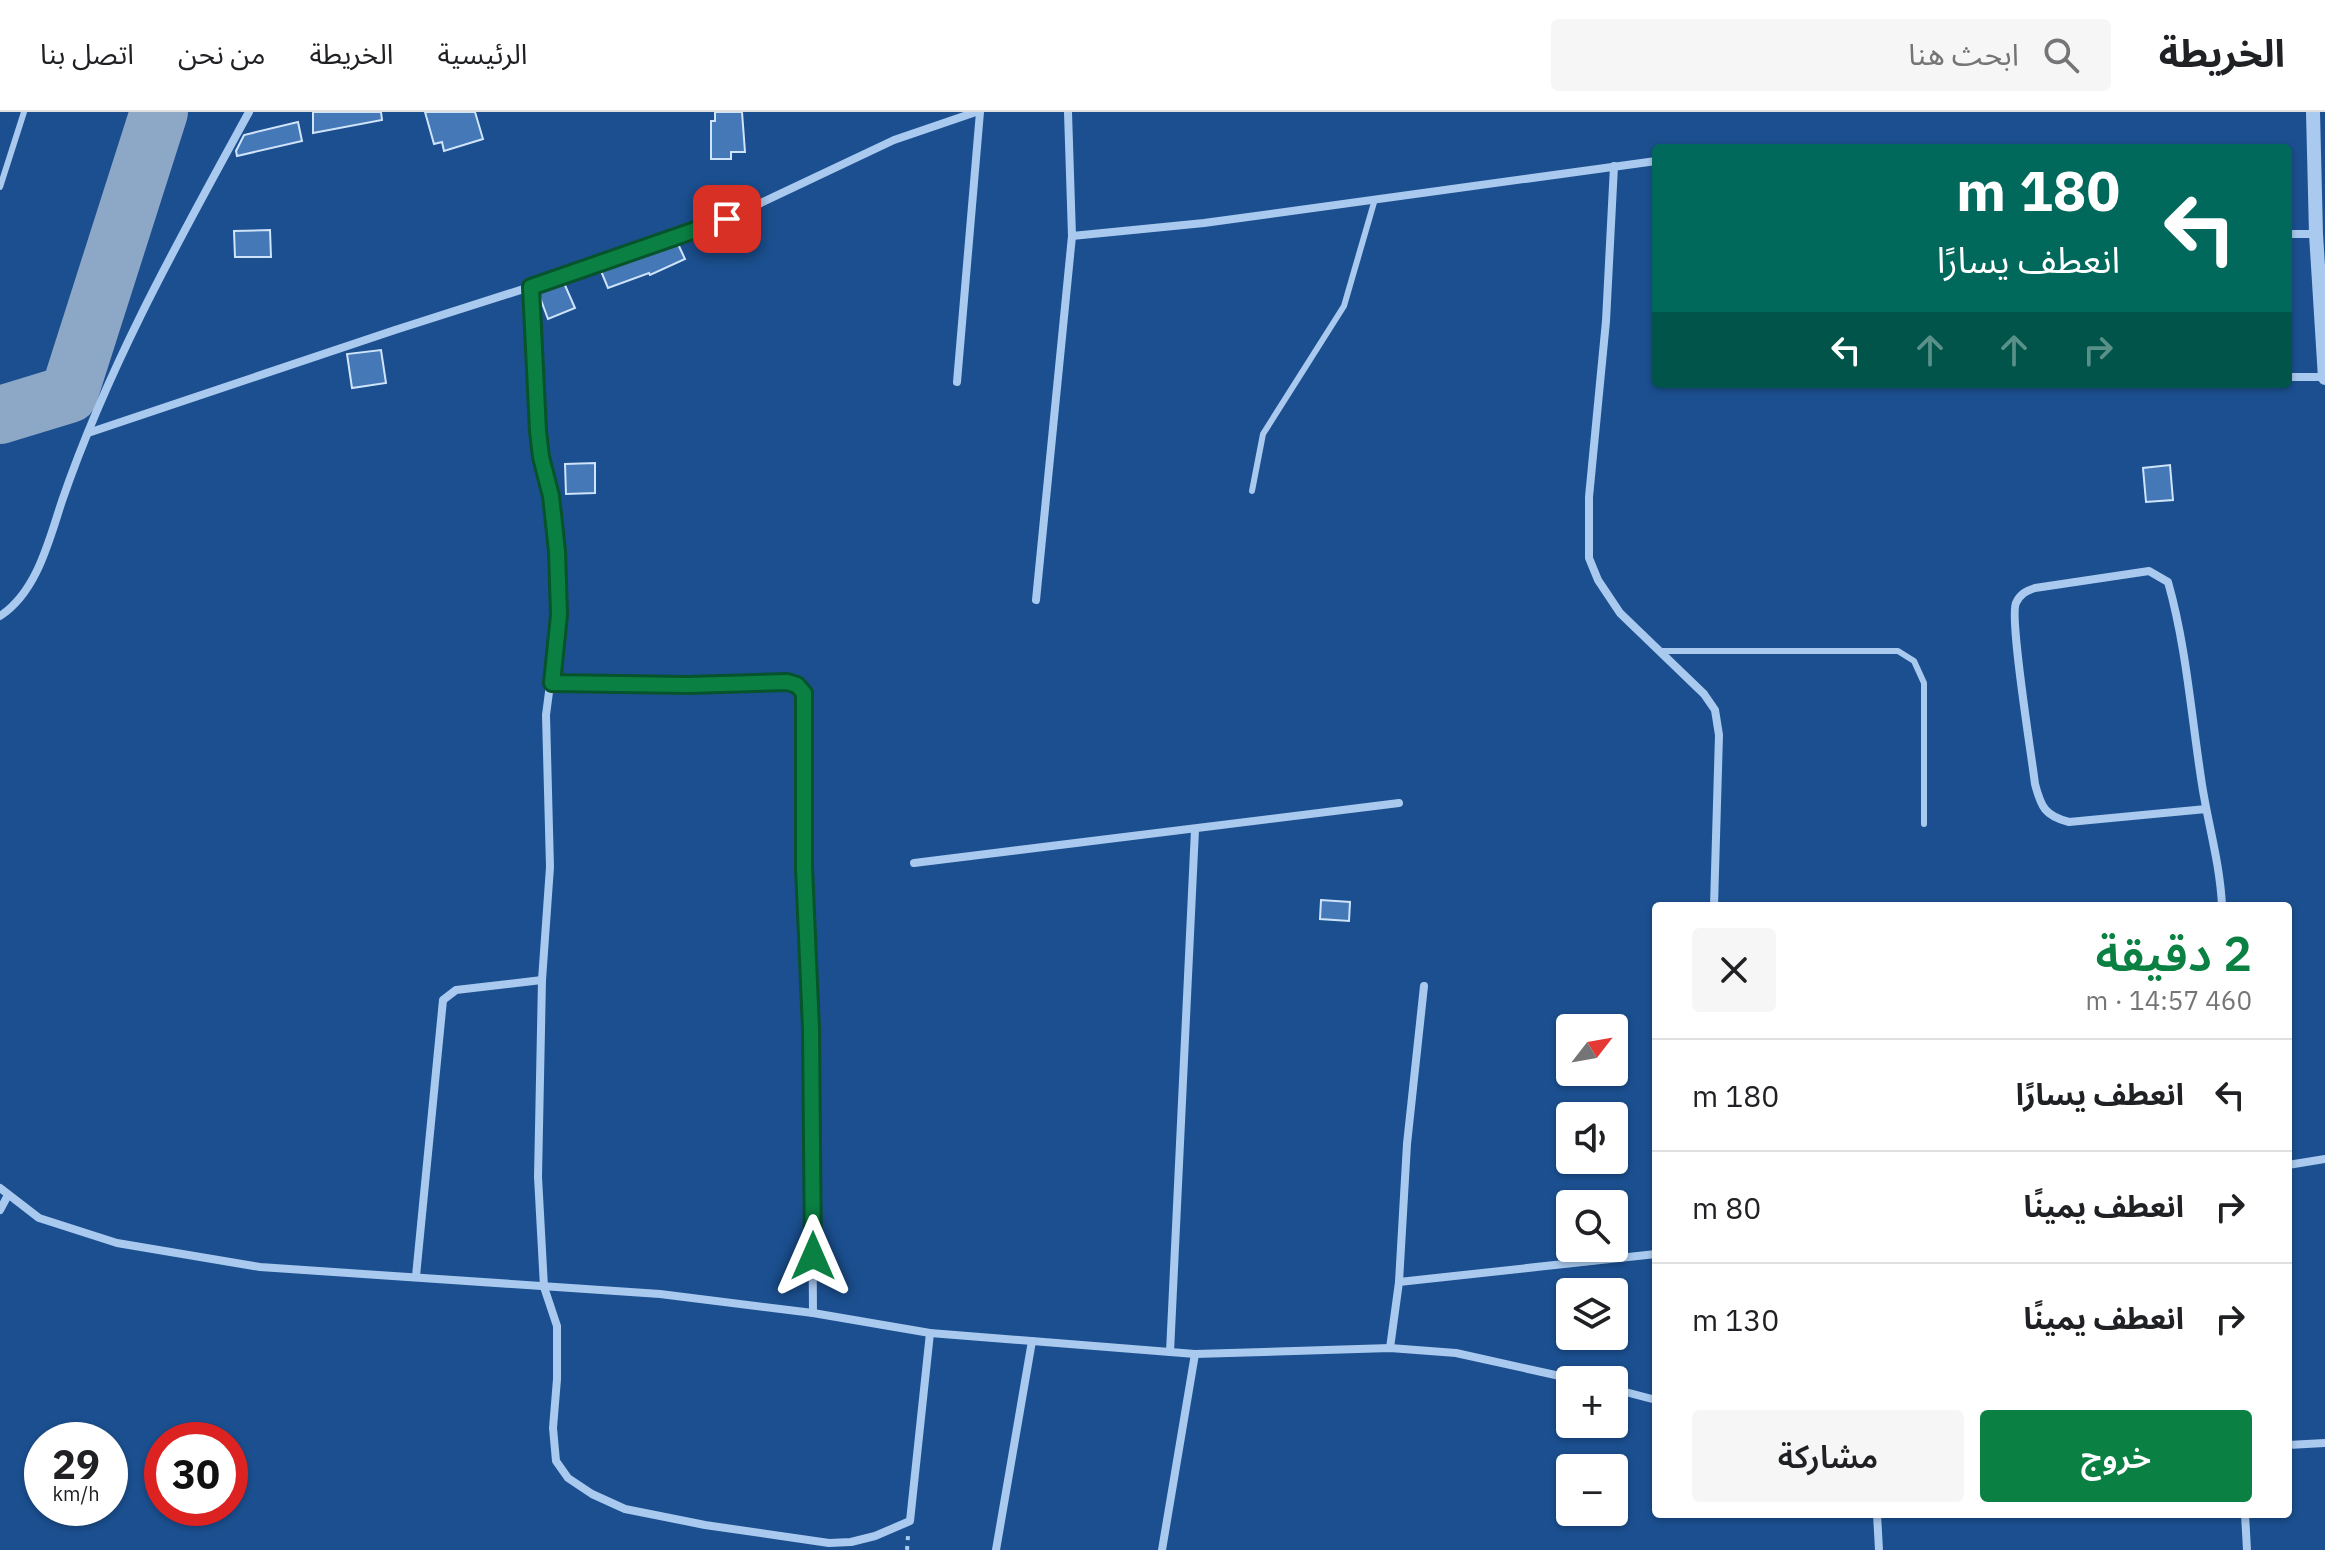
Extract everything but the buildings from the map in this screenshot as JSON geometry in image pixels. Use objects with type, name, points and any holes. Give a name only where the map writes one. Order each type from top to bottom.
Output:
[{"type":"street","points":[[0,616],[12,608],[43,557],[88,433],[117,365],[169,260],[249,112]]},
{"type":"street","points":[[88,433],[727,219],[894,140],[978,112],[957,382]]},
{"type":"street","points":[[1036,600],[1072,236],[1068,112]]},
{"type":"street","points":[[2292,377],[2325,377],[2316,234],[2313,112]]},
{"type":"street","points":[[1072,236],[1204,223],[1652,161]]},
{"type":"street","points":[[1614,166],[1606,321],[1589,497],[1589,558],[1598,580],[1620,613],[1656,651],[1694,684],[1715,710],[1719,735],[1714,902]]},
{"type":"street","points":[[2292,234],[2316,234]]},
{"type":"street","points":[[531,287],[538,431],[551,496],[559,615],[546,715],[550,867],[542,980],[538,1177],[544,1287],[557,1326],[553,1428],[556,1461],[568,1478],[592,1494],[625,1509],[718,1527],[829,1543],[875,1536],[910,1521],[930,1333]]},
{"type":"street","points":[[2206,809],[2069,822],[2052,817],[2041,808],[2035,784],[2016,632],[2014,605],[2022,593],[2035,588],[2149,571],[2168,582],[2177,612],[2222,902]]},
{"type":"street","points":[[552,683],[688,685],[787,682],[797,685],[804,693],[804,867],[811,1029],[813,1313]]},
{"type":"street","points":[[914,863],[1399,803]]},
{"type":"street","points":[[1170,1352],[1195,830]]},
{"type":"street","points":[[416,1276],[443,1000],[456,990],[542,980]]},
{"type":"street","points":[[1390,1348],[1399,1282],[1407,1144],[1424,986]]},
{"type":"street","points":[[2292,1164],[2325,1159]]},
{"type":"street","points":[[0,1188],[39,1218],[117,1243],[260,1267],[660,1294],[813,1313],[930,1333],[1195,1354],[1390,1348],[1456,1353],[1556,1375]]},
{"type":"street","points":[[0,1210],[8,1195]]},
{"type":"street","points":[[1399,1282],[1652,1254]]},
{"type":"street","points":[[996,1550],[1032,1341]]},
{"type":"street","points":[[1162,1550],[1195,1354]]},
{"type":"street","points":[[1628,1393],[1652,1399]]},
{"type":"street","points":[[2292,1445],[2325,1443]]},
{"type":"street","points":[[1877,1518],[1879,1550]]},
{"type":"street","points":[[2245,1518],[2247,1550]]},
{"type":"lane","points":[[0,187],[24,112]]},
{"type":"lane","points":[[1252,491],[1263,434],[1344,306],[1375,199]]},
{"type":"lane","points":[[1656,651],[1898,651],[1914,661],[1924,683],[1924,824]]},
{"type":"taxiway","points":[[0,415],[69,394],[159,112]]},
{"type":"route","points":[[727,219],[531,287],[538,431],[551,496],[557,551],[559,615],[552,683],[688,685],[787,682],[797,685],[804,693],[804,867],[811,1029],[813,1256]]}]
